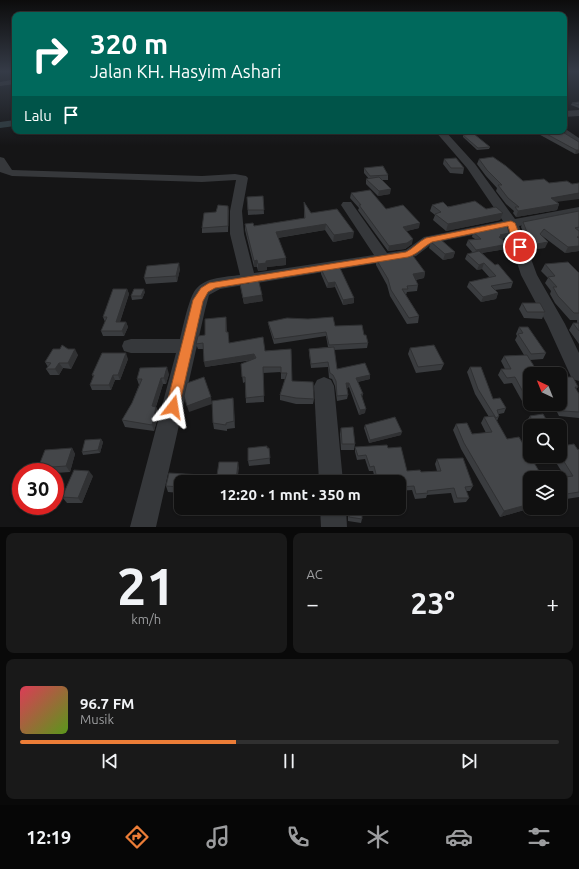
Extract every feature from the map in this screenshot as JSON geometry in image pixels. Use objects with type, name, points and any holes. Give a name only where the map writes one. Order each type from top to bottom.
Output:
[{"type":"street","points":[[567,114],[579,113]]},
{"type":"street","points":[[443,134],[471,166],[496,204],[511,223],[529,275],[556,324],[579,373]]},
{"type":"street","points":[[567,134],[579,142]]},
{"type":"street","points":[[0,160],[6,167],[5,171],[12,173],[242,178],[236,211],[237,234],[248,278]]},
{"type":"street","points":[[348,205],[383,258]]},
{"type":"street","points":[[143,527],[196,310],[202,292],[216,284],[248,278],[412,253],[429,240],[511,223],[579,212]]},
{"type":"street","points":[[131,346],[187,346]]},
{"type":"street","points":[[324,386],[330,475]]},
{"type":"street","points":[[333,515],[334,527]]},
{"type":"building","points":[[579,102],[579,105],[572,103]]},
{"type":"building","points":[[474,134],[490,147],[478,148],[463,135]]},
{"type":"building","points":[[547,134],[566,134],[579,142],[579,150],[576,150]]},
{"type":"building","points":[[493,157],[523,181],[544,179],[549,183],[567,181],[572,184],[579,183],[579,193],[551,198],[559,204],[518,211],[515,207],[519,207],[508,198],[498,185],[502,185],[487,170],[479,159]]},
{"type":"building","points":[[456,158],[464,168],[451,168],[444,159]]},
{"type":"building","points":[[383,166],[388,175],[370,176],[364,168]]},
{"type":"building","points":[[379,177],[391,189],[379,191],[366,179]]},
{"type":"building","points":[[370,190],[386,209],[403,205],[420,223],[403,227],[413,239],[407,243],[389,246],[351,193]]},
{"type":"building","points":[[263,196],[264,210],[248,210],[247,197]]},
{"type":"building","points":[[475,201],[486,209],[496,207],[503,213],[448,224],[435,214],[441,212],[432,205],[443,202],[448,207]]},
{"type":"building","points":[[304,202],[311,213],[337,209],[354,232],[334,235],[326,224],[276,232],[286,258],[266,261],[266,263],[258,264],[257,260],[254,261],[245,224],[253,223],[254,226],[305,218]]},
{"type":"building","points":[[218,205],[228,206],[228,226],[202,228],[204,213],[216,212]]},
{"type":"building","points":[[579,211],[579,227],[575,228],[579,231],[579,237],[577,237],[579,238],[579,246],[568,247],[544,229],[540,234],[548,242],[537,244],[529,237],[523,222]]},
{"type":"building","points":[[507,225],[509,233],[500,235],[502,236],[499,237],[508,244],[476,250],[468,240],[481,239],[473,232]]},
{"type":"building","points":[[439,238],[455,252],[445,254],[431,242]]},
{"type":"building","points":[[479,251],[495,265],[498,264],[513,282],[491,286],[498,293],[483,297],[469,282],[496,276],[484,263],[479,265],[467,254]]},
{"type":"building","points":[[411,253],[425,272],[413,274],[418,285],[407,286],[408,289],[402,289],[419,316],[409,318],[391,290],[388,279],[376,259]]},
{"type":"building","points":[[568,262],[579,273],[579,313],[574,313],[558,296],[553,287],[557,287],[548,277],[555,276],[545,264]]},
{"type":"building","points":[[179,263],[176,276],[144,278],[147,266]]},
{"type":"building","points":[[339,266],[354,298],[343,300],[335,282],[328,283],[321,269]]},
{"type":"building","points":[[258,278],[262,295],[243,298],[240,284],[249,283],[248,280]]},
{"type":"building","points":[[113,289],[127,289],[116,322],[126,322],[122,331],[101,331],[107,317],[103,317]]},
{"type":"building","points":[[134,289],[144,289],[141,296],[131,296]]},
{"type":"building","points":[[522,303],[540,303],[545,312],[527,312]]},
{"type":"building","points":[[226,317],[226,332],[228,332],[229,343],[263,337],[265,351],[291,349],[292,381],[313,382],[314,399],[280,395],[287,373],[281,373],[281,367],[263,367],[264,396],[246,398],[245,377],[242,377],[241,364],[256,358],[254,354],[204,362],[203,343],[196,344],[198,336],[205,335],[205,319]]},
{"type":"building","points":[[333,317],[335,326],[362,325],[364,335],[366,335],[368,343],[329,345],[326,332],[274,339],[268,322],[287,318],[308,319]]},
{"type":"building","points":[[573,323],[579,323],[579,331]]},
{"type":"building","points":[[519,327],[528,327],[546,353],[531,354],[518,334],[523,333]]},
{"type":"building","points":[[62,345],[68,349],[75,349],[68,363],[59,363],[55,369],[46,369],[51,363],[45,362],[53,349],[60,349]]},
{"type":"building","points":[[434,345],[444,364],[418,367],[410,348]]},
{"type":"building","points":[[334,347],[337,369],[365,363],[370,375],[356,378],[363,394],[361,394],[366,409],[360,410],[349,383],[346,383],[348,395],[337,396],[336,381],[330,373],[328,362],[311,364],[309,349]]},
{"type":"building","points":[[102,353],[126,353],[118,375],[113,375],[109,385],[90,385],[94,375],[92,375]]},
{"type":"building","points":[[527,355],[534,367],[523,367],[523,392],[515,377],[507,378],[501,369],[511,369],[504,356]]},
{"type":"building","points":[[167,367],[164,378],[161,378],[152,406],[156,407],[152,425],[122,420],[132,403],[142,379],[137,379],[140,368]]},
{"type":"building","points":[[470,367],[481,367],[493,399],[500,398],[506,408],[497,410],[499,416],[496,418],[478,389]]},
{"type":"building","points":[[204,377],[211,397],[187,406],[184,396],[187,383]]},
{"type":"building","points":[[567,377],[573,377],[578,387],[575,387],[579,394],[579,412],[563,411],[567,411]]},
{"type":"building","points":[[233,398],[234,421],[226,423],[226,425],[213,423],[212,401]]},
{"type":"building","points":[[543,414],[546,419],[532,419],[530,416]]},
{"type":"building","points":[[494,416],[507,439],[519,437],[523,444],[523,463],[534,463],[539,471],[523,471],[523,506],[504,511],[464,443],[456,424],[467,423],[472,434],[492,432],[484,417]]},
{"type":"building","points":[[395,417],[402,432],[370,440],[365,425]]},
{"type":"building","points":[[353,427],[355,444],[342,444],[341,428]]},
{"type":"building","points":[[101,439],[98,450],[82,452],[85,440]]},
{"type":"building","points":[[567,443],[568,445],[574,444],[578,450],[579,449],[579,492],[567,494],[567,477],[573,476],[565,463],[567,463]]},
{"type":"building","points":[[387,445],[388,448],[401,447],[407,471],[441,471],[437,459],[463,458],[473,486],[465,487],[469,498],[457,498],[454,488],[427,491],[428,493],[416,494],[414,486],[406,487],[406,475],[376,475],[374,466],[370,467],[366,455],[358,456],[355,447]]},
{"type":"building","points":[[267,446],[267,448],[269,448],[270,458],[248,461],[248,448]]},
{"type":"building","points":[[72,448],[66,466],[64,466],[64,463],[40,463],[45,450]]},
{"type":"building","points":[[219,462],[238,462],[237,475],[217,475]]},
{"type":"building","points":[[74,470],[89,471],[78,498],[64,497],[64,492]]},
{"type":"building","points":[[169,473],[202,475],[174,475],[174,487],[166,486]]},
{"type":"building","points":[[349,515],[362,515],[362,519],[349,517]]},
{"type":"waterway","points":[[0,125],[12,123]]},
{"type":"route","points":[[173,407],[198,300],[205,290],[212,285],[248,278],[408,254],[412,253],[423,243],[429,240],[511,223],[520,247]]}]
